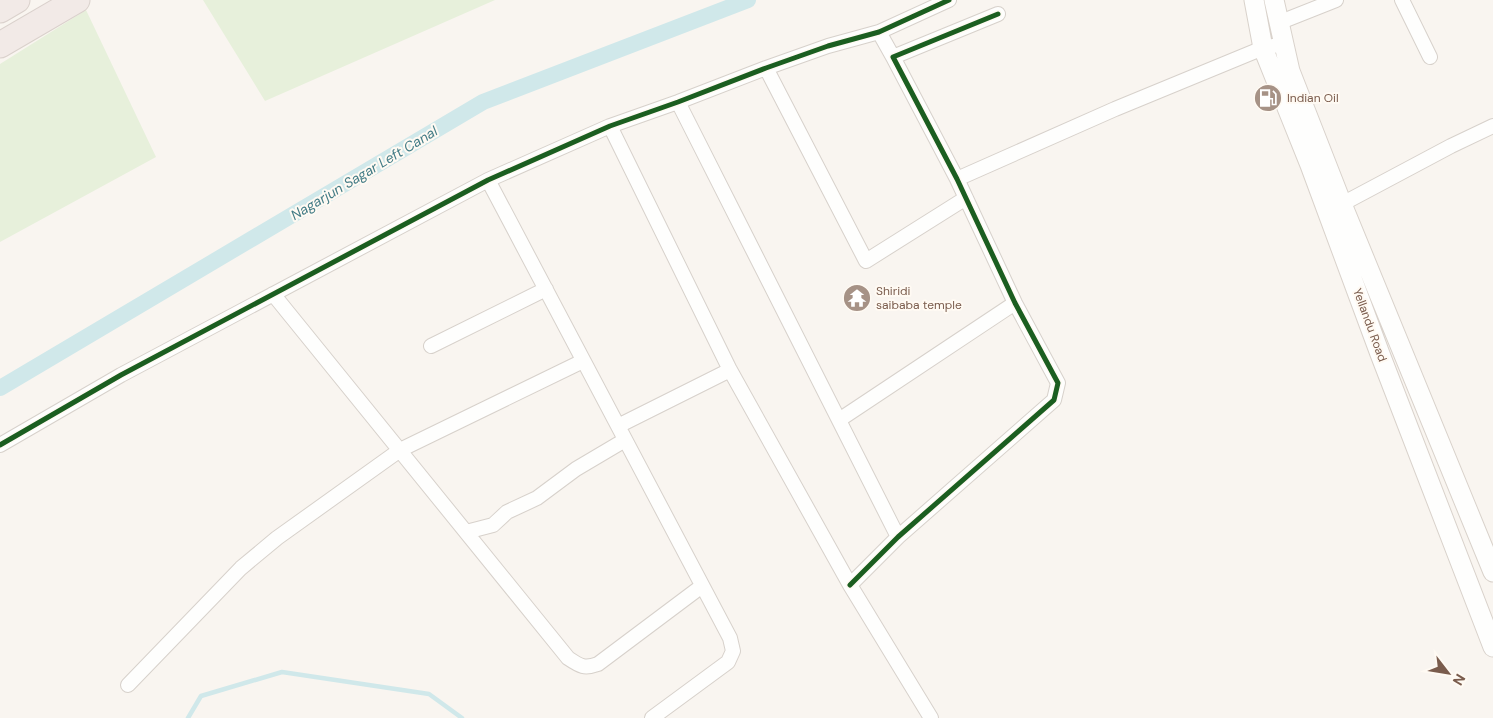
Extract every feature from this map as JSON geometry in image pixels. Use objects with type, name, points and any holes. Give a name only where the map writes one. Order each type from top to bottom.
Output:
[{"type":"highway","points":[[0,10],[17,0]]},
{"type":"highway","points":[[0,45],[77,0]]},
{"type":"main road","name":"Yellandu Road","points":[[1254,0],[1264,48],[1493,647]]},
{"type":"main road","name":"Yellandu Road","points":[[1274,0],[1290,72],[1493,572]]},
{"type":"street","points":[[0,445],[121,375],[488,180],[610,126],[828,46],[879,32],[949,0]]},
{"type":"street","points":[[1278,23],[1336,0]]},
{"type":"street","points":[[1402,0],[1430,57]]},
{"type":"street","points":[[893,57],[998,14]]},
{"type":"street","points":[[850,585],[898,537],[1054,400],[1058,383],[1016,303],[957,179],[879,32]]},
{"type":"street","points":[[957,179],[1115,109],[1264,48],[1284,44]]},
{"type":"street","points":[[766,68],[866,261],[966,198]]},
{"type":"street","points":[[678,102],[898,537]]},
{"type":"street","points":[[610,126],[730,370],[850,585],[930,718]]},
{"type":"street","points":[[1342,204],[1451,146],[1493,126]]},
{"type":"street","points":[[488,180],[730,638],[733,651],[728,662],[652,718]]},
{"type":"street","points":[[431,346],[546,289]]},
{"type":"street","points":[[273,294],[568,658],[580,666],[589,667],[598,664],[702,586]]},
{"type":"street","points":[[839,420],[1016,303]]},
{"type":"street","points":[[128,685],[241,568],[277,538],[400,450],[583,361]]},
{"type":"street","points":[[618,426],[730,370]]},
{"type":"street","points":[[466,532],[493,525],[507,512],[537,498],[576,469],[625,440]]},
{"type":"green space","points":[[203,0],[495,0],[265,101]]},
{"type":"green space","points":[[86,10],[156,157],[0,242],[0,64]]},
{"type":"waterway","name":"Nagarjun Sagar Left Canal","points":[[0,388],[483,102],[748,0]]},
{"type":"waterway","points":[[188,718],[201,696],[282,672],[429,694],[462,718]]},
{"type":"cycle path","points":[[0,445],[121,375],[488,180],[610,126],[828,46],[879,32],[949,0]]},
{"type":"cycle path","points":[[850,585],[898,537],[1054,400],[1058,383],[1015,303],[957,179],[893,57],[998,14]]},
{"type":"place","name":"Indian Oil","points":[[1268,98]]},
{"type":"place","name":"Shiridi saibaba temple","points":[[857,298]]}]
